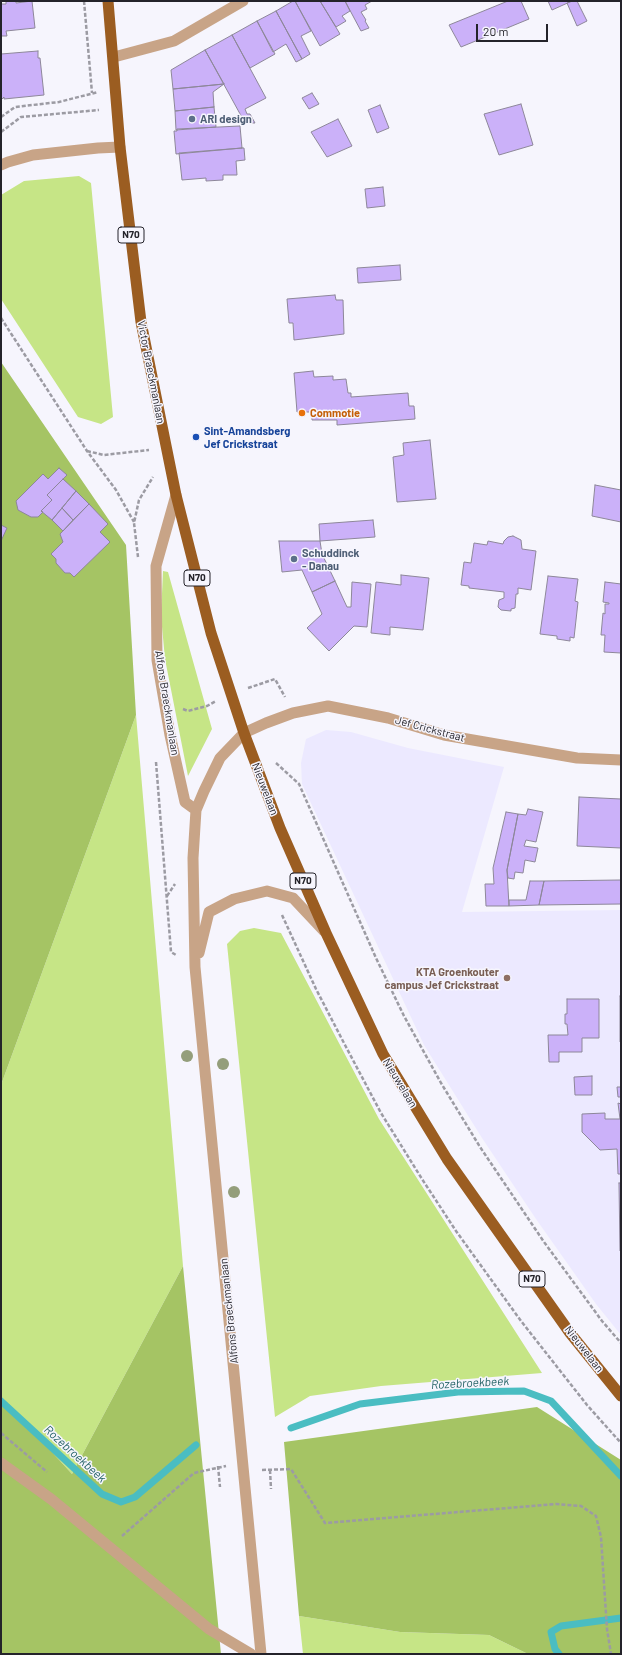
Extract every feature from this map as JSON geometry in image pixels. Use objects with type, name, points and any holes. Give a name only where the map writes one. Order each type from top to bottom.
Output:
[{"type":"main road","name":"Victor Braeckmanlaan","points":[[108,1],[114,57],[120,147],[141,322],[176,496],[211,633],[244,733]]},
{"type":"main road","name":"Nieuwelaan","points":[[244,733],[280,828],[326,933],[383,1054],[447,1159],[570,1333],[621,1396]]},
{"type":"street","points":[[114,57],[174,41],[243,1]]},
{"type":"street","points":[[1,166],[8,162],[34,155],[120,147]]},
{"type":"street","name":"Alfons Braeckmanlaan","points":[[176,496],[156,566],[158,660],[170,735],[185,802],[196,810]]},
{"type":"street","name":"Jef Crickstraat","points":[[244,733],[293,713],[328,706],[388,718],[444,735],[577,758],[621,760]]},
{"type":"street","name":"Alfons Braeckmanlaan","points":[[244,733],[220,758],[210,776],[196,810],[193,858],[196,967],[261,1654]]},
{"type":"street","name":"Alfons Braeckmanlaan","points":[[196,967],[209,912],[234,899],[267,891],[293,898],[326,933]]},
{"type":"street","points":[[1,1463],[51,1499],[209,1629],[251,1654]]},
{"type":"path","points":[[84,1],[92,93]]},
{"type":"path","points":[[1,117],[15,107],[59,102],[92,93],[116,91]]},
{"type":"path","points":[[1,132],[21,117],[94,111],[118,107]]},
{"type":"path","points":[[1,318],[87,451],[116,490],[134,522],[139,500],[166,451]]},
{"type":"path","points":[[87,451],[104,456],[166,451]]},
{"type":"path","points":[[272,759],[299,784],[380,966],[404,1016],[441,1083],[480,1147],[544,1242],[602,1321],[621,1343]]},
{"type":"path","points":[[167,897],[171,952],[196,967]]},
{"type":"path","points":[[110,1548],[132,1525],[194,1473],[218,1466],[220,1487]]},
{"type":"path","points":[[272,1489],[270,1470],[291,1469],[325,1523],[556,1504],[581,1506],[596,1516],[601,1537],[607,1629],[611,1654]]},
{"type":"shaded area","name":"KTA Groenkouter campus Jef Crickstraat","points":[[326,730],[351,732],[408,748],[504,767],[462,912],[621,910],[621,1335],[596,1304],[536,1219],[482,1138],[424,1045],[302,784],[301,763],[306,739]]},
{"type":"green space","points":[[79,176],[91,183],[113,417],[101,424],[78,417],[1,299],[1,195],[24,181]]},
{"type":"green space","points":[[1,362],[126,545],[136,715],[1,1085]]},
{"type":"green space","points":[[163,571],[168,572],[212,729],[188,776],[165,659],[161,616]]},
{"type":"green space","points":[[136,715],[183,1266],[72,1474],[1,1396],[1,1085]]},
{"type":"green space","points":[[254,928],[281,933],[379,1119],[542,1373],[381,1386],[310,1396],[275,1417],[227,944],[240,931]]},
{"type":"green space","points":[[183,1266],[221,1654],[1,1654],[1,1396],[72,1474]]},
{"type":"green space","points":[[537,1407],[621,1460],[621,1654],[528,1654],[489,1635],[400,1632],[299,1616],[284,1442]]},
{"type":"green space","points":[[299,1616],[400,1632],[489,1635],[528,1654],[303,1654]]},
{"type":"building","points":[[6,1],[16,1],[16,3],[32,1],[35,28],[6,31],[7,36],[1,36],[1,4],[6,4]]},
{"type":"building","points":[[295,1],[311,31],[301,36],[310,54],[302,59],[276,11]]},
{"type":"building","points":[[295,1],[320,1],[340,34],[320,46]]},
{"type":"building","points":[[320,1],[345,1],[350,11],[342,16],[346,21],[336,27]]},
{"type":"building","points":[[345,1],[372,1],[365,5],[367,9],[361,12],[369,28],[361,31]]},
{"type":"building","points":[[508,1],[521,1],[529,19],[461,47],[449,25]]},
{"type":"building","points":[[548,1],[572,1],[552,10]]},
{"type":"building","points":[[577,1],[587,21],[577,26],[567,3]]},
{"type":"building","points":[[276,11],[302,59],[296,62],[286,44],[273,52],[257,21]]},
{"type":"building","points":[[257,21],[275,54],[250,68],[232,35]]},
{"type":"building","points":[[232,35],[266,98],[245,109],[247,114],[250,114],[255,123],[245,123],[205,50]]},
{"type":"building","points":[[205,50],[224,84],[173,89],[171,70]]},
{"type":"building","points":[[38,51],[44,95],[4,99],[4,97],[1,100],[1,54]]},
{"type":"building","points":[[224,84],[213,92],[214,107],[175,111],[173,89]]},
{"type":"building","points":[[312,93],[319,104],[309,109],[302,98]]},
{"type":"building","points":[[521,104],[533,145],[499,155],[484,114]]},
{"type":"building","points":[[380,105],[389,128],[377,133],[368,110]]},
{"type":"building","points":[[214,107],[216,127],[176,130],[175,111]]},
{"type":"building","points":[[338,119],[352,146],[327,157],[311,132]]},
{"type":"building","points":[[240,126],[242,148],[176,154],[174,131],[177,131],[177,129]]},
{"type":"building","points":[[244,148],[245,160],[236,161],[237,175],[223,175],[223,180],[206,181],[206,178],[182,180],[179,153]]},
{"type":"building","points":[[383,187],[385,206],[367,208],[365,189]]},
{"type":"building","points":[[400,265],[401,280],[358,283],[357,268]]},
{"type":"building","points":[[335,295],[336,300],[343,300],[344,334],[294,340],[293,323],[289,323],[287,299]]},
{"type":"building","points":[[313,371],[314,377],[333,376],[333,380],[346,379],[348,393],[351,393],[351,397],[408,393],[409,406],[414,406],[415,419],[337,425],[337,420],[312,420],[312,412],[297,412],[294,373]]},
{"type":"building","points":[[430,440],[436,499],[397,502],[393,457],[404,455],[403,443]]},
{"type":"building","points":[[59,468],[67,475],[47,495],[52,500],[41,511],[43,512],[38,517],[31,517],[18,510],[16,501],[43,474],[48,479]]},
{"type":"building","points":[[63,479],[76,491],[52,520],[41,511],[52,500],[47,495]]},
{"type":"building","points":[[595,485],[621,490],[621,522],[592,516]]},
{"type":"building","points":[[76,491],[89,504],[73,520],[62,508]]},
{"type":"building","points":[[89,504],[108,524],[100,532],[110,542],[74,577],[70,573],[65,573],[56,563],[56,559],[51,554],[63,542],[60,534]]},
{"type":"building","points":[[62,508],[73,520],[63,531],[52,520]]},
{"type":"building","points":[[373,520],[375,537],[320,541],[319,524]]},
{"type":"building","points":[[1,525],[7,528],[1,541]]},
{"type":"building","points":[[513,536],[521,540],[522,549],[536,551],[531,590],[518,588],[515,608],[511,609],[511,611],[501,610],[498,607],[499,600],[504,598],[504,592],[469,588],[469,586],[461,585],[464,562],[471,563],[474,543],[487,545],[488,541],[503,544],[508,537]]},
{"type":"building","points":[[279,541],[320,541],[322,554],[335,581],[312,592],[302,570],[282,572]]},
{"type":"building","points":[[401,575],[429,578],[423,630],[390,627],[390,635],[371,633],[376,582],[401,585]]},
{"type":"building","points":[[548,576],[578,579],[575,601],[578,602],[574,638],[570,637],[570,641],[557,639],[557,636],[540,634]]},
{"type":"building","points":[[335,581],[347,607],[351,607],[352,582],[371,584],[367,627],[354,626],[329,651],[307,628],[322,614],[312,592]]},
{"type":"building","points":[[605,582],[621,584],[621,653],[604,652],[605,635],[601,635],[603,613],[605,614],[605,604],[609,604],[603,602]]},
{"type":"building","points":[[579,797],[621,799],[621,848],[577,846]]},
{"type":"building","points":[[528,809],[543,812],[536,842],[526,840],[524,846],[538,848],[535,862],[525,860],[523,873],[515,872],[514,879],[508,878],[507,870],[518,814],[526,815]]},
{"type":"building","points":[[506,812],[518,814],[507,870],[509,906],[486,906],[485,884],[494,884],[493,868]]},
{"type":"building","points":[[621,880],[621,904],[539,905],[544,881]]},
{"type":"building","points":[[530,881],[544,881],[539,905],[509,906],[509,900],[526,900]]},
{"type":"building","points":[[621,996],[621,1042],[620,1042]]},
{"type":"building","points":[[567,999],[599,999],[599,1038],[582,1038],[582,1052],[559,1052],[559,1062],[549,1062],[548,1035],[568,1035],[567,1024],[565,1024]]},
{"type":"building","points":[[592,1076],[592,1095],[575,1095],[574,1077]]},
{"type":"building","points":[[617,1087],[621,1087],[621,1097],[618,1097]]},
{"type":"building","points":[[618,1103],[621,1104],[621,1174],[618,1174],[617,1149],[600,1150],[582,1132],[582,1114],[605,1113],[605,1119],[620,1119]]},
{"type":"building","points":[[619,1183],[621,1183],[621,1251],[620,1251]]},
{"type":"waterway","name":"Rozebroekbeek","points":[[291,1428],[360,1404],[458,1392],[524,1391],[551,1401],[621,1476]]},
{"type":"waterway","name":"Rozebroekbeek","points":[[1,1401],[102,1494],[121,1502],[135,1497],[196,1445]]},
{"type":"waterway","name":"Rozebroekbeek","points":[[559,1654],[555,1649],[551,1632],[561,1626],[621,1618]]},
{"type":"place","name":"ARI design","points":[[192,119]]},
{"type":"place","name":"Commotie","points":[[302,413]]},
{"type":"place","name":"Sint-Amandsberg Jef Crickstraat","points":[[196,437]]},
{"type":"place","name":"Schuddinck - Danau","points":[[294,559]]},
{"type":"place","name":"KTA Groenkouter campus Jef Crickstraat","points":[[507,978]]}]
